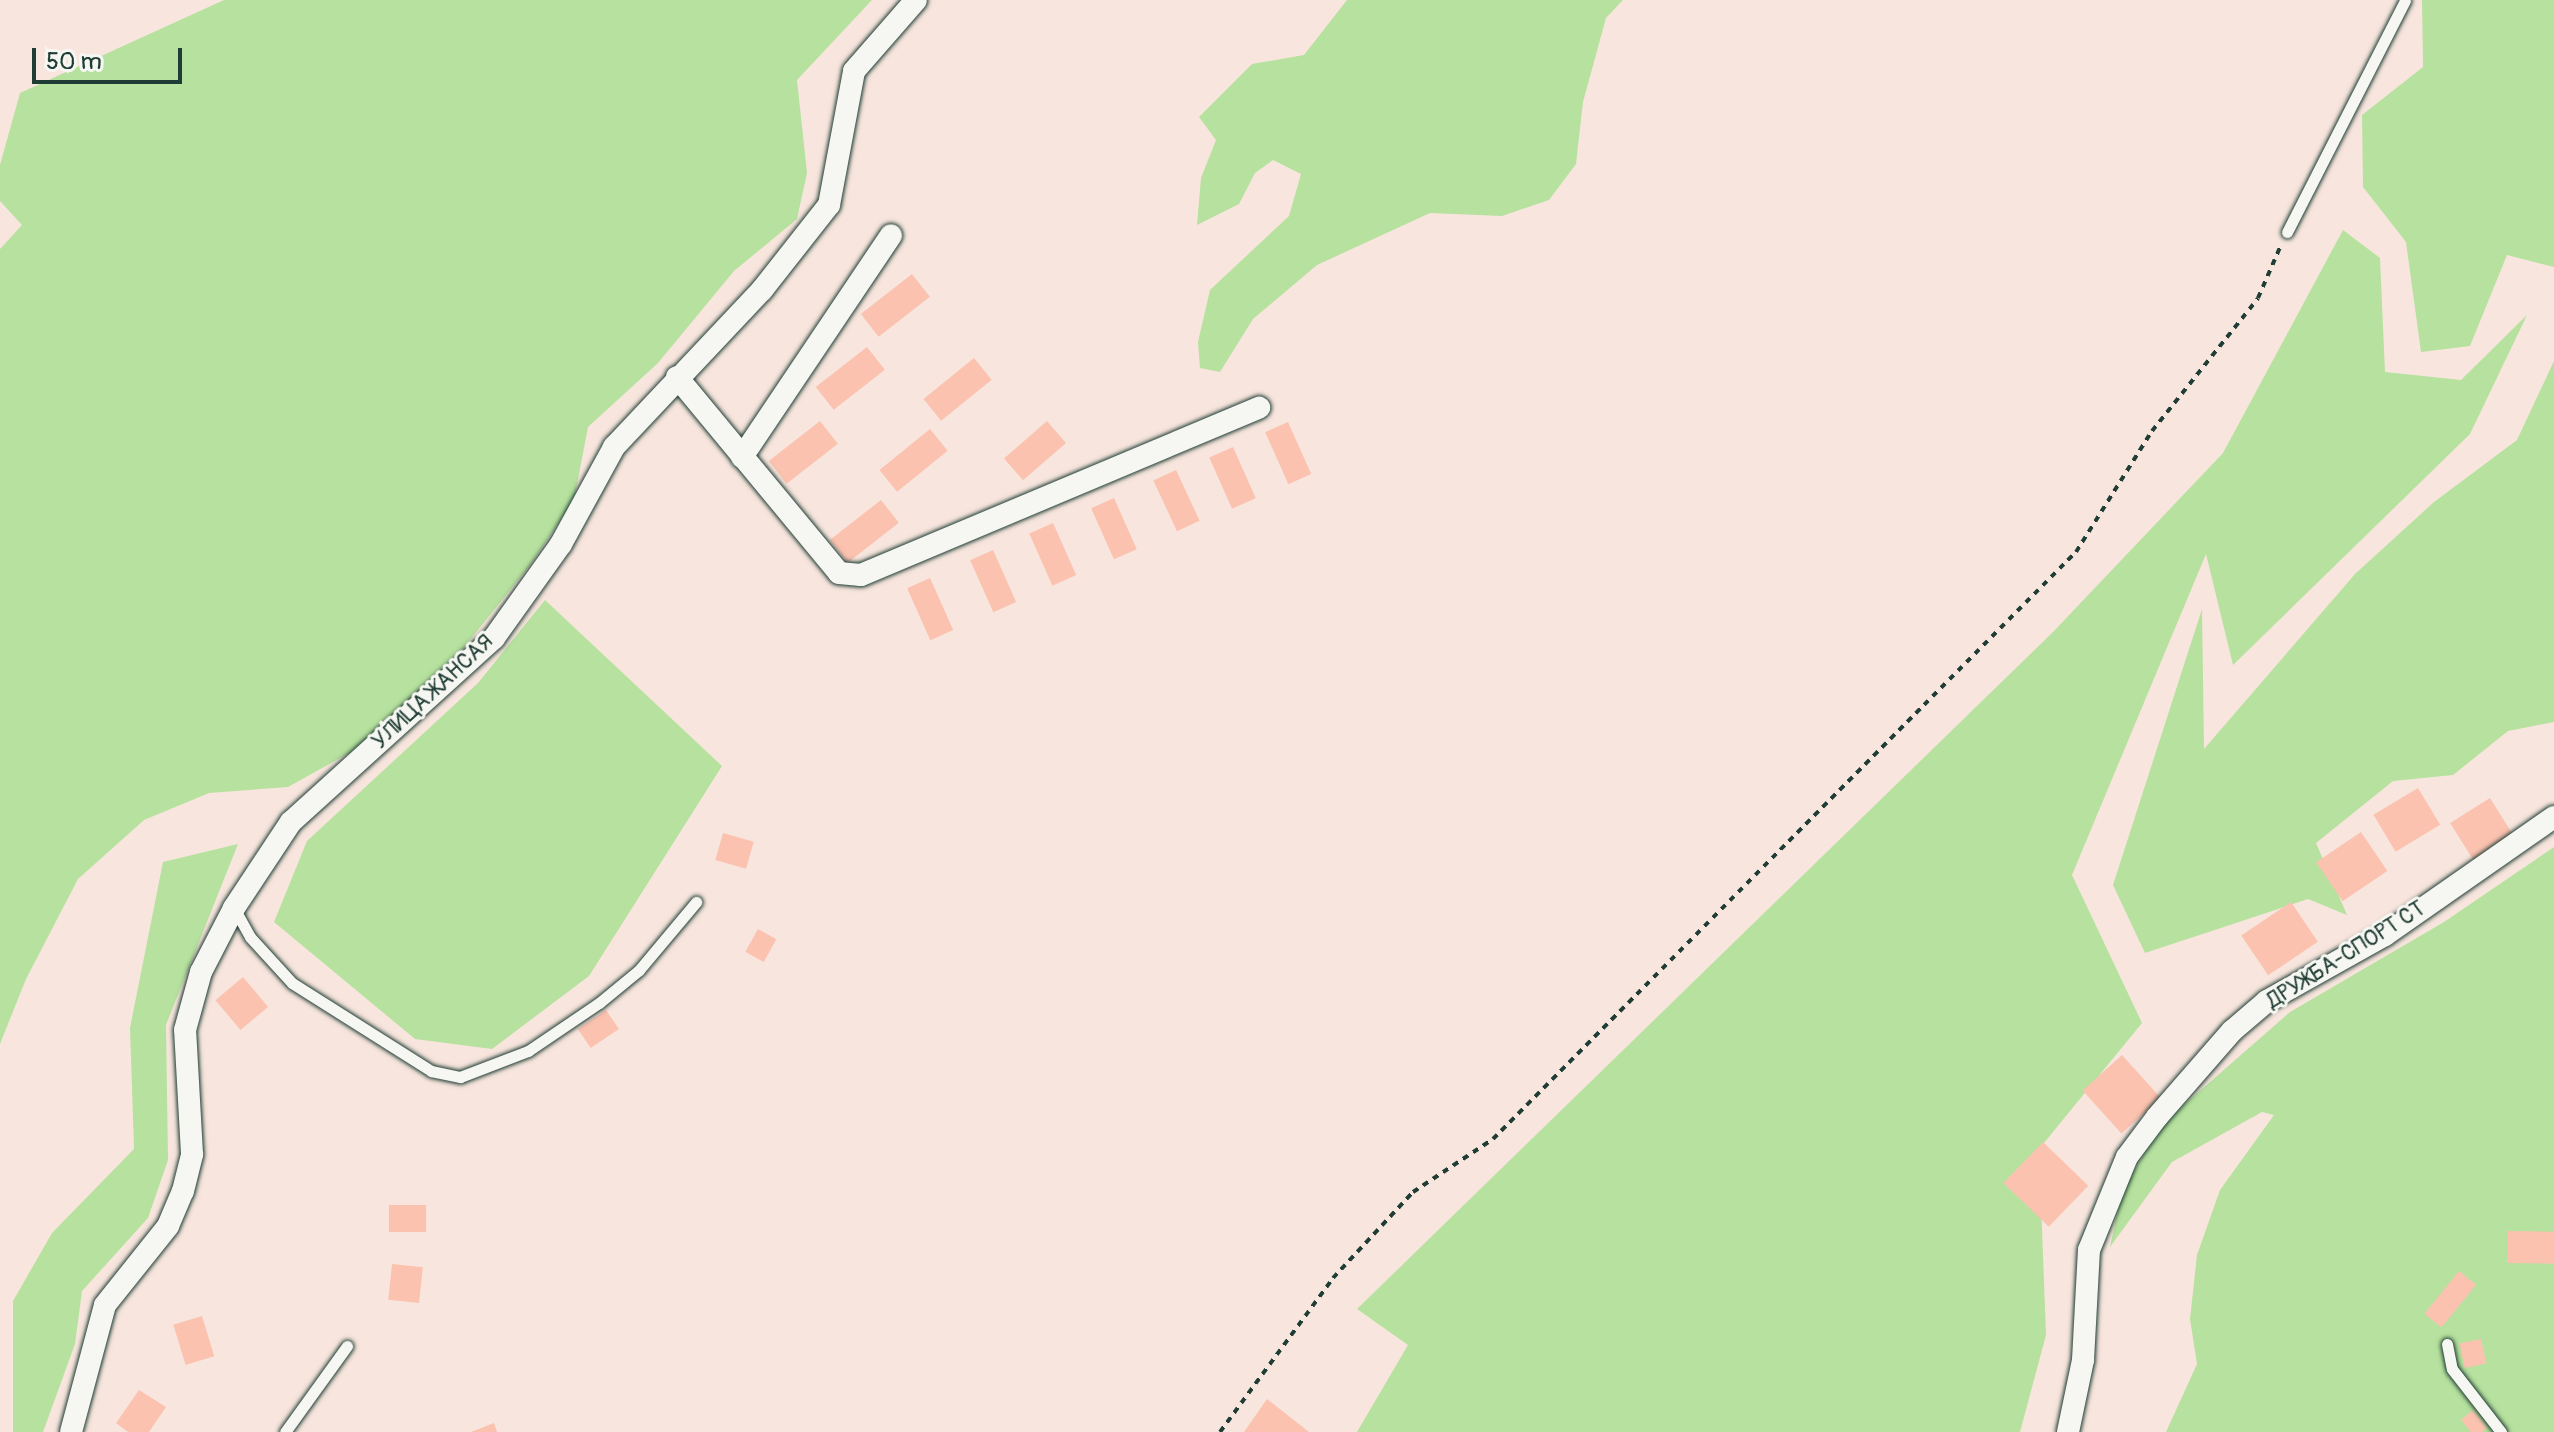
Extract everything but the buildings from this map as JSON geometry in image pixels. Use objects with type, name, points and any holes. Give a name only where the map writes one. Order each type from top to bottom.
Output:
[{"type":"street","name":"УЛИЦА ЖАНСАЯ","points":[[71,1432],[105,1305],[168,1226],[183,1191],[192,1154],[185,1030],[201,972],[234,908],[291,822],[494,638],[561,544],[614,447],[762,290],[829,205],[854,71],[916,0]]},
{"type":"street","points":[[742,457],[891,235]]},
{"type":"street","points":[[677,377],[839,573],[861,575],[1259,408]]},
{"type":"street","name":"ДРУЖБА-СПОРТ СТ","points":[[2068,1432],[2083,1360],[2089,1250],[2127,1157],[2157,1117],[2232,1031],[2267,1001],[2385,935],[2554,817]]},
{"type":"lane","points":[[2287,232],[2405,0]]},
{"type":"lane","points":[[234,908],[250,937],[292,983],[431,1071],[460,1077],[528,1051],[599,1003],[639,970],[696,902]]},
{"type":"lane","points":[[2447,1344],[2452,1369],[2501,1432]]},
{"type":"lane","points":[[285,1432],[347,1346]]},
{"type":"path","points":[[1220,1432],[1333,1278],[1413,1192],[1504,1129],[2076,552],[2152,431],[2258,298],[2287,232]]},
{"type":"green space","points":[[224,0],[872,0],[797,80],[807,173],[797,219],[734,271],[658,363],[588,427],[574,500],[530,565],[457,656],[351,752],[288,787],[209,793],[144,820],[78,879],[26,979],[0,1044],[0,249],[22,225],[0,201],[0,165],[20,93]]},
{"type":"green space","points":[[1347,0],[1623,0],[1606,18],[1583,102],[1576,164],[1549,200],[1502,216],[1430,213],[1317,265],[1253,319],[1220,372],[1200,368],[1198,342],[1210,290],[1289,216],[1301,174],[1273,160],[1255,173],[1239,204],[1197,225],[1201,178],[1216,140],[1199,117],[1252,64],[1304,55]]},
{"type":"green space","points":[[2422,0],[2554,0],[2554,267],[2507,255],[2470,346],[2421,352],[2406,242],[2363,187],[2362,115],[2423,67]]},
{"type":"green space","points":[[2343,230],[2380,258],[2385,372],[2461,380],[2527,315],[2470,434],[2233,665],[2206,554],[2072,875],[2142,1023],[2039,1149],[2046,1335],[2020,1432],[1357,1432],[1408,1345],[1357,1309],[2054,631],[2223,453]]},
{"type":"green space","points":[[2554,361],[2554,722],[2508,731],[2453,775],[2393,781],[2316,843],[2347,915],[2308,899],[2145,953],[2113,885],[2202,609],[2204,749],[2355,574],[2434,502],[2517,440]]},
{"type":"green space","points":[[545,600],[722,766],[589,976],[492,1049],[415,1039],[274,922],[307,841],[478,683]]},
{"type":"green space","points":[[238,844],[166,1025],[168,1160],[148,1218],[82,1291],[75,1344],[43,1432],[13,1432],[13,1301],[52,1233],[134,1149],[130,1028],[163,862]]},
{"type":"green space","points":[[2554,847],[2554,1432],[2166,1432],[2197,1364],[2190,1319],[2197,1255],[2220,1190],[2274,1115],[2262,1112],[2172,1162],[2110,1247],[2122,1190],[2162,1124],[2290,1012],[2444,922]]}]
